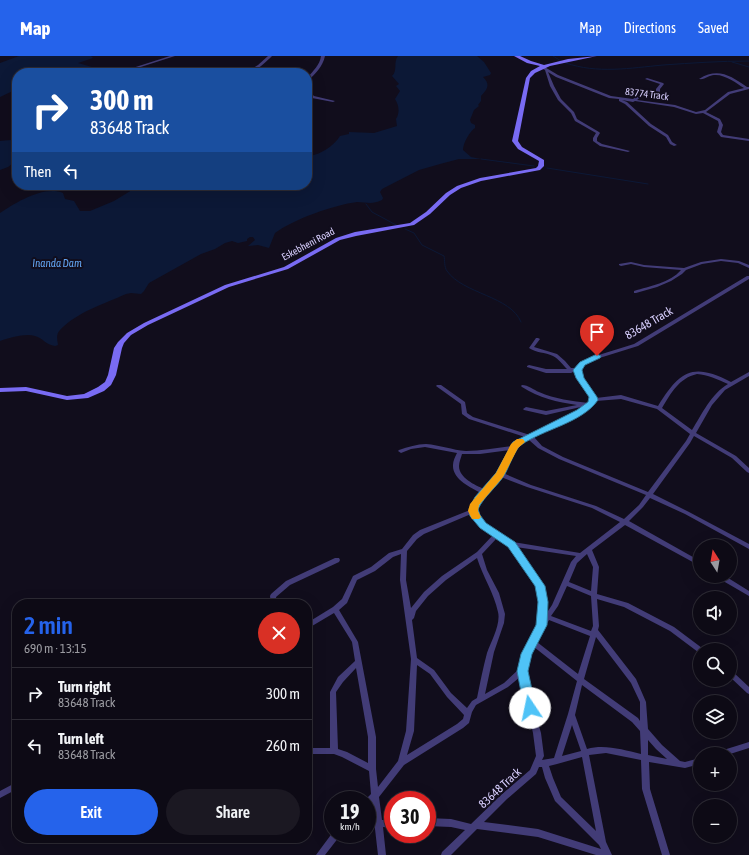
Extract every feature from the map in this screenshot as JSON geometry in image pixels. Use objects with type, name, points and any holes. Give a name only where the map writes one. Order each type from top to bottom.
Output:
[{"type":"street","points":[[136,68],[173,56]]},
{"type":"street","points":[[256,68],[270,56]]},
{"type":"street","points":[[312,74],[323,60],[323,56]]},
{"type":"street","points":[[516,56],[543,68],[595,56]]},
{"type":"street","points":[[543,68],[560,100],[573,113],[576,120],[598,133],[594,138],[595,142],[628,152]]},
{"type":"street","name":"83774 Track","points":[[543,68],[556,76],[616,98],[675,106],[696,113],[704,112]]},
{"type":"street","name":"Eskebheni Road","points":[[0,390],[26,389],[67,398],[85,396],[101,389],[108,383],[112,376],[118,348],[124,339],[146,324],[227,286],[295,264],[341,237],[412,224],[428,213],[448,194],[459,187],[480,180],[538,169],[542,163],[540,159],[518,147],[515,141],[526,82],[530,74],[543,68]]},
{"type":"street","points":[[701,79],[713,74],[718,74],[747,88]]},
{"type":"street","points":[[633,100],[642,94],[658,93],[658,89],[662,84],[647,79]]},
{"type":"street","points":[[747,88],[729,93],[704,112],[719,120],[721,125],[719,132],[722,136],[749,140]]},
{"type":"street","points":[[312,96],[333,101]]},
{"type":"street","points":[[616,98],[626,103],[650,126],[667,136],[675,145]]},
{"type":"street","points":[[621,265],[631,263],[644,266],[684,269],[701,263],[721,260],[739,262],[749,267]]},
{"type":"street","points":[[636,292],[662,284],[681,273],[684,269]]},
{"type":"street","name":"83648 Track","points":[[578,371],[579,366],[591,359],[636,345],[749,277]]},
{"type":"street","points":[[538,339],[531,348],[538,352],[554,354],[560,358],[569,369],[578,371]]},
{"type":"street","points":[[530,366],[546,371],[578,371]]},
{"type":"street","points":[[578,371],[590,404]]},
{"type":"street","points":[[659,408],[674,384],[692,373],[706,373],[731,384]]},
{"type":"street","points":[[382,855],[376,795],[401,763],[451,730],[460,726],[466,721],[474,703],[480,698],[506,685],[522,671],[527,654],[554,606],[565,583],[569,570],[581,555],[625,522],[641,506],[694,433],[710,404],[731,384],[749,374]]},
{"type":"street","points":[[439,386],[464,403],[465,414],[471,418],[530,437],[540,447],[561,458],[650,495],[749,546]]},
{"type":"street","points":[[524,386],[533,392],[552,399],[590,404]]},
{"type":"street","points":[[526,409],[546,413],[621,397],[659,408],[694,433],[734,457],[749,471]]},
{"type":"street","points":[[473,511],[475,504],[500,474],[516,444],[580,412],[590,404]]},
{"type":"street","points":[[401,451],[411,447],[426,445],[460,452],[480,452],[513,448]]},
{"type":"street","points":[[460,452],[455,467],[456,470],[466,482],[485,492]]},
{"type":"street","points":[[500,474],[529,486],[594,507],[625,522],[693,560]]},
{"type":"street","points":[[473,511],[483,525],[511,544],[581,555]]},
{"type":"street","points":[[312,623],[335,610],[348,597],[355,578],[373,569],[391,555],[404,551],[415,537],[422,532],[473,511]]},
{"type":"street","points":[[410,622],[413,610],[426,594],[444,578],[479,554],[496,535]]},
{"type":"street","points":[[511,544],[540,586],[543,602],[542,625]]},
{"type":"street","points":[[557,761],[572,714],[580,678],[595,633],[594,595],[596,567],[588,549]]},
{"type":"street","points":[[401,763],[410,731],[414,659],[403,580],[404,551]]},
{"type":"street","points":[[479,554],[484,570],[496,593],[502,614],[501,623],[491,652],[480,698]]},
{"type":"street","points":[[273,599],[273,596],[288,583],[337,560]]},
{"type":"street","points":[[565,583],[594,595],[626,605],[676,632],[693,645]]},
{"type":"street","points":[[731,583],[749,594]]},
{"type":"street","points":[[335,610],[355,642],[372,737],[372,769],[375,791]]},
{"type":"street","points":[[547,617],[595,633],[634,682],[639,691],[644,711],[643,728],[646,789],[666,855]]},
{"type":"street","points":[[533,643],[643,728],[659,747],[678,764]]},
{"type":"street","points":[[414,659],[432,672],[449,695],[468,714]]},
{"type":"street","points":[[334,751],[333,692],[336,685],[345,673],[358,663]]},
{"type":"street","name":"83648 Track","points":[[445,855],[504,797],[542,763],[522,671]]},
{"type":"street","points":[[737,680],[749,691]]},
{"type":"street","points":[[572,714],[585,753],[602,842],[608,855]]},
{"type":"street","points":[[737,749],[749,745]]},
{"type":"street","points":[[602,842],[558,799],[542,763],[557,761],[585,753],[606,750],[678,764],[685,765],[693,763]]},
{"type":"street","points":[[312,751],[334,751],[351,756],[372,769]]},
{"type":"street","points":[[0,795],[12,788]]},
{"type":"street","points":[[436,822],[538,833],[608,855]]},
{"type":"street","points":[[379,823],[384,823]]},
{"type":"street","points":[[320,855],[329,843]]},
{"type":"water","points":[[19,56],[91,56],[93,58],[78,63],[92,67],[91,68],[12,68],[12,91],[0,97],[0,63]]},
{"type":"water","name":"Inanda Dam","points":[[398,56],[477,56],[484,62],[491,73],[490,75],[483,77],[487,82],[487,87],[481,96],[479,106],[474,110],[470,120],[471,123],[475,125],[475,128],[467,138],[463,150],[471,157],[481,159],[459,159],[419,170],[382,189],[380,192],[383,198],[378,202],[357,202],[326,209],[303,218],[275,233],[269,248],[258,245],[248,246],[255,240],[253,237],[247,239],[247,241],[238,243],[232,241],[225,243],[215,249],[201,254],[149,283],[141,294],[126,294],[74,318],[58,333],[58,345],[52,345],[38,337],[31,335],[18,336],[0,341],[0,213],[30,196],[47,191],[63,193],[65,199],[74,201],[80,211],[90,211],[114,201],[132,190],[312,190],[312,156],[326,150],[340,136],[349,134],[349,132],[374,133],[397,126],[396,119],[398,109],[395,99],[400,91],[396,86],[399,84],[392,76],[395,72]]},
{"type":"water","points":[[12,140],[12,164],[0,170],[0,141]]},
{"type":"waterway","points":[[553,56],[561,61]]},
{"type":"waterway","points":[[566,63],[590,68],[626,69],[663,65],[749,61]]},
{"type":"waterway","points":[[732,62],[749,67]]},
{"type":"waterway","points":[[481,159],[534,166]]},
{"type":"waterway","points":[[547,168],[648,184]]},
{"type":"waterway","points":[[366,204],[372,212],[398,226]]},
{"type":"waterway","points":[[405,229],[414,233],[422,245],[444,256],[446,269],[454,279],[507,306],[516,313],[521,322]]},
{"type":"slow traffic","points":[[476,517],[473,511],[475,504],[500,474],[514,446],[520,442]]},
{"type":"route","points":[[530,708],[522,671],[527,654],[542,625],[543,595],[534,575],[517,551],[509,542],[479,522],[473,509],[478,499],[492,485],[500,474],[516,444],[580,412],[591,404],[594,400],[593,397],[584,386],[577,370],[579,366],[597,356]]}]
